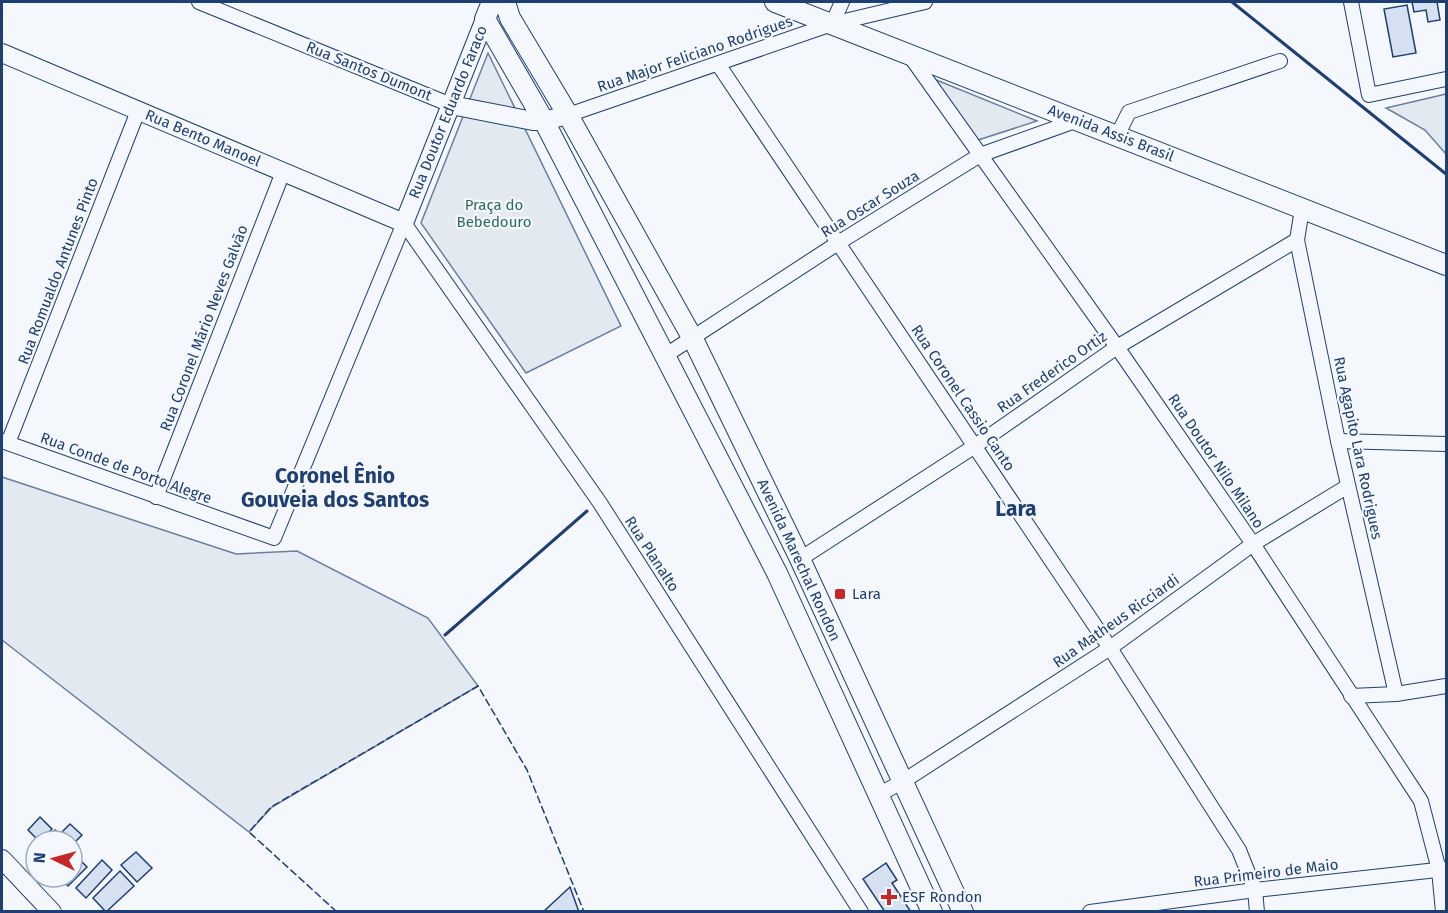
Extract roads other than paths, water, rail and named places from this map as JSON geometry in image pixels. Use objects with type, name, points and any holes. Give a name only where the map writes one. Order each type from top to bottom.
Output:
[{"type":"main road","name":"Avenida Marechal Rondon","points":[[505,2],[510,18],[568,115],[693,339],[800,559],[963,912]]},
{"type":"main road","name":"Avenida Assis Brasil","points":[[775,2],[1446,265]]},
{"type":"main road","name":"Avenida Marechal Rondon","points":[[489,10],[777,573],[932,912]]},
{"type":"street","name":"Rua Santos Dumont","points":[[199,2],[451,105],[523,120],[544,121]]},
{"type":"street","points":[[832,24],[842,2]]},
{"type":"street","name":"Rua Major Feliciano Rodrigues","points":[[568,115],[832,24],[925,2]]},
{"type":"street","points":[[1351,2],[1369,95],[1446,79]]},
{"type":"street","name":"Rua Doutor Eduardo Faraco","points":[[404,223],[489,10]]},
{"type":"street","name":"Rua Bento Manoel","points":[[2,53],[404,223]]},
{"type":"street","name":"Rua Doutor Nilo Milano","points":[[908,54],[1117,347],[1253,544],[1421,801],[1443,870],[1443,912]]},
{"type":"street","points":[[1118,136],[1129,112],[1280,61]]},
{"type":"street","name":"Rua Coronel Cassio Canto","points":[[718,64],[1110,648],[1239,850],[1255,890],[1257,912]]},
{"type":"street","name":"Rua Romualdo Antunes Pinto","points":[[5,442],[138,111]]},
{"type":"street","points":[[544,121],[568,115]]},
{"type":"street","name":"Rua Oscar Souza","points":[[693,339],[838,243],[980,155],[1077,120]]},
{"type":"street","name":"Rua Coronel Mário Neves Galvão","points":[[156,497],[283,172]]},
{"type":"street","name":"Rua Agapito Lara Rodrigues","points":[[1302,209],[1298,240],[1338,441],[1396,694]]},
{"type":"street","name":"Rua Conde de Porto Alegre","points":[[5,442],[274,538],[404,223]]},
{"type":"street","name":"Rua Planalto","points":[[404,223],[600,503],[861,912]]},
{"type":"street","name":"Rua Frederico Ortiz","points":[[800,559],[975,446],[1117,347],[1298,240]]},
{"type":"street","points":[[666,355],[693,339]]},
{"type":"street","points":[[1338,441],[1446,444]]},
{"type":"street","name":"Rua Matheus Ricciardi","points":[[902,782],[1110,648],[1253,544],[1348,486]]},
{"type":"street","points":[[1351,696],[1396,694],[1446,686]]},
{"type":"street","points":[[878,795],[902,782]]},
{"type":"street","points":[[2,859],[52,912]]},
{"type":"street","name":"Rua Primeiro de Maio","points":[[1090,912],[1255,890],[1443,870]]},
{"type":"place","name":"Lara","points":[[840,594]]},
{"type":"place","name":"ESF Rondon","points":[[889,897]]},
{"type":"district","name":"Coronel Ênio Gouveia dos Santos","points":[[335,488]]},
{"type":"district","name":"Lara","points":[[1016,509]]},
{"type":"park label","name":"Praça do Bebedouro","points":[[494,214]]}]
